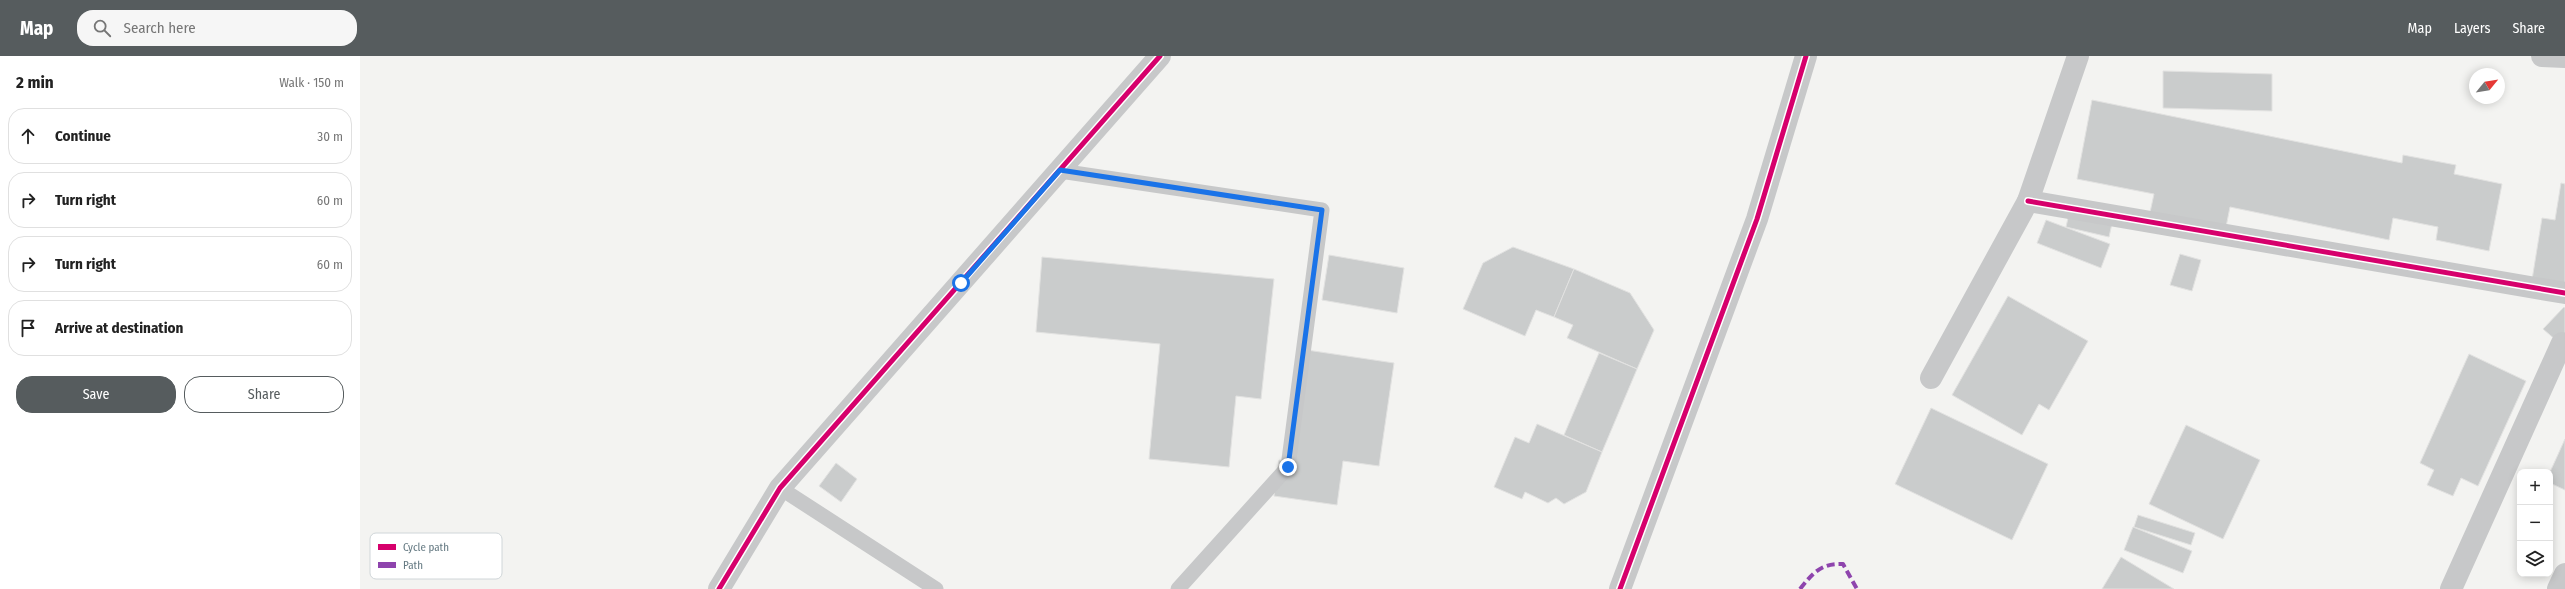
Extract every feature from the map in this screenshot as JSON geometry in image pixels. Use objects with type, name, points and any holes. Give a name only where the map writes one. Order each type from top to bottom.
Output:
[{"type":"street","points":[[719,589],[780,488],[1160,56]]},
{"type":"street","points":[[1620,589],[1757,219],[1806,56]]},
{"type":"street","points":[[1931,378],[2028,201],[2078,56]]},
{"type":"street","points":[[2542,56],[2565,57]]},
{"type":"street","points":[[2028,201],[2565,293]]},
{"type":"street","points":[[2451,589],[2562,343]]},
{"type":"street","points":[[2558,589],[2565,574]]},
{"type":"lane","points":[[1060,170],[1322,210],[1288,467],[1178,589]]},
{"type":"lane","points":[[780,488],[936,589]]},
{"type":"building","points":[[2163,71],[2272,74],[2272,111],[2163,108]]},
{"type":"building","points":[[2092,100],[2402,163],[2403,155],[2456,165],[2454,174],[2502,184],[2489,251],[2436,240],[2438,227],[2393,218],[2389,240],[2230,207],[2225,232],[2149,217],[2154,194],[2077,179]]},
{"type":"building","points":[[2561,183],[2565,184],[2565,292],[2531,286],[2542,218],[2555,220]]},
{"type":"building","points":[[2070,209],[2113,219],[2109,237],[2066,227]]},
{"type":"building","points":[[2046,220],[2110,244],[2101,268],[2037,243]]},
{"type":"building","points":[[1513,247],[1574,269],[1554,317],[1536,310],[1525,336],[1463,309],[1483,263]]},
{"type":"building","points":[[2180,254],[2201,260],[2192,291],[2170,285]]},
{"type":"building","points":[[1329,255],[1404,268],[1397,313],[1322,300]]},
{"type":"building","points":[[1042,257],[1274,279],[1261,399],[1236,396],[1229,467],[1149,459],[1160,344],[1036,332]]},
{"type":"building","points":[[1574,269],[1630,293],[1654,330],[1637,369],[1567,338],[1573,325],[1554,317]]},
{"type":"building","points":[[2008,296],[2088,341],[2049,410],[2039,404],[2022,435],[1952,395]]},
{"type":"building","points":[[2564,307],[2565,308],[2565,348],[2543,329]]},
{"type":"building","points":[[1300,349],[1394,363],[1379,466],[1343,461],[1337,505],[1274,496],[1279,460],[1284,461]]},
{"type":"building","points":[[1599,353],[1637,369],[1602,452],[1564,435]]},
{"type":"building","points":[[2469,354],[2526,381],[2478,486],[2461,478],[2453,496],[2427,485],[2434,470],[2420,463]]},
{"type":"building","points":[[1931,408],[2048,464],[2012,540],[1895,484]]},
{"type":"building","points":[[1537,424],[1602,452],[1586,492],[1564,504],[1556,498],[1548,503],[1525,492],[1522,499],[1494,487],[1515,437],[1529,443]]},
{"type":"building","points":[[2186,425],[2260,460],[2223,539],[2149,504]]},
{"type":"building","points":[[2565,439],[2565,490],[2553,484],[2553,469],[2551,469]]},
{"type":"building","points":[[836,463],[857,479],[841,502],[819,486]]},
{"type":"building","points":[[2138,515],[2195,533],[2191,545],[2134,527]]},
{"type":"building","points":[[2133,527],[2192,551],[2183,573],[2124,550]]},
{"type":"building","points":[[2121,557],[2174,589],[2102,589]]},
{"type":"marked path","points":[[1800,589],[1818,570],[1835,564],[1843,564],[1857,589]]},
{"type":"cycle path","points":[[719,589],[780,488],[1160,56]]},
{"type":"cycle path","points":[[1620,589],[1757,219],[1806,56]]},
{"type":"cycle path","points":[[2028,201],[2565,293]]},
{"type":"route","points":[[961,283],[1060,170],[1322,210],[1288,467]]}]
